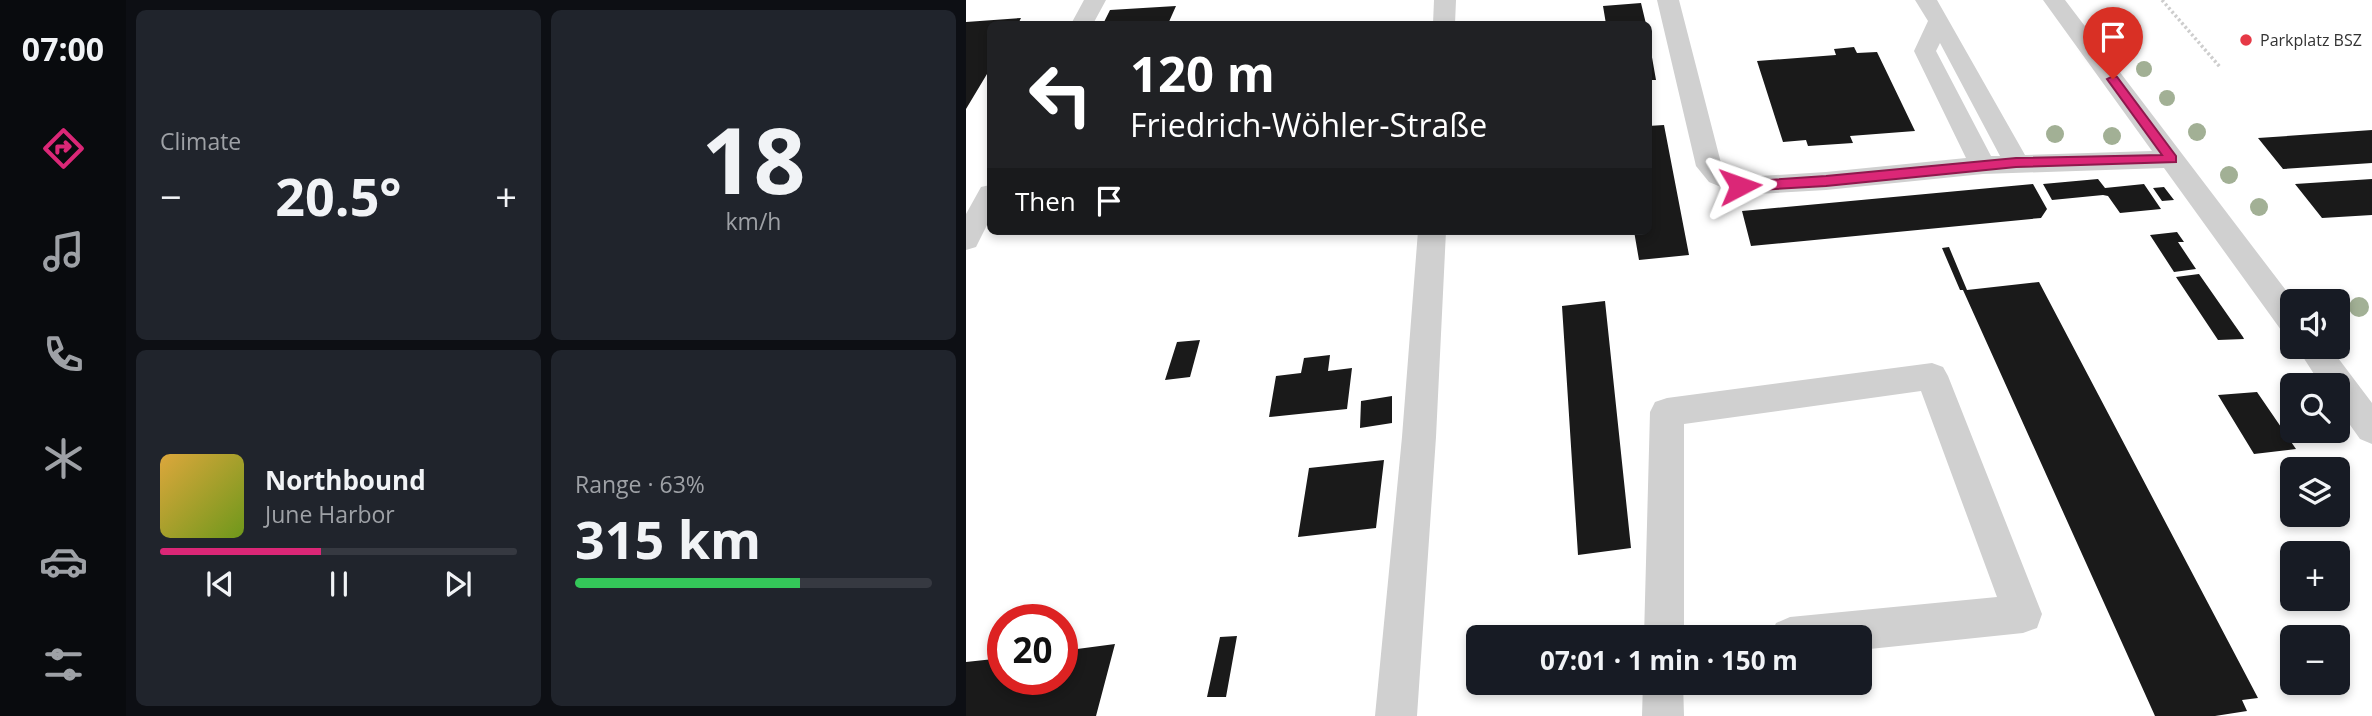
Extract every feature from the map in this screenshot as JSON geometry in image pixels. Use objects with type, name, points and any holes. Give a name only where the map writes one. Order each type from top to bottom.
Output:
[{"type":"street","points":[[1084,21],[1095,0]]},
{"type":"street","points":[[1444,21],[1445,0]]},
{"type":"street","points":[[1668,0],[1704,153],[1709,166],[1731,184],[1740,186],[1826,181],[2016,162],[2172,159]]},
{"type":"street","points":[[2054,0],[2280,305]]},
{"type":"street","points":[[1932,10],[1925,51],[1983,165]]},
{"type":"street","points":[[1932,10],[2016,162]]},
{"type":"street","points":[[966,240],[987,200]]},
{"type":"street","points":[[1396,716],[1419,437],[1432,235]]},
{"type":"street","points":[[2321,359],[2372,429]]},
{"type":"street","points":[[1664,625],[1667,412],[1932,376],[2023,614],[1872,629]]},
{"type":"street","points":[[1662,716],[1663,695]]},
{"type":"path","points":[[2162,0],[2220,67]]},
{"type":"building","points":[[1641,3],[1645,21],[1606,21],[1603,6]]},
{"type":"building","points":[[1176,6],[1169,21],[1104,21],[1110,10]]},
{"type":"building","points":[[1021,18],[1020,21],[987,21],[987,74],[966,109],[966,22]]},
{"type":"building","points":[[1854,47],[1857,53],[1877,52],[1915,131],[1850,136],[1853,143],[1808,146],[1806,140],[1783,142],[1757,61],[1836,55],[1834,49]]},
{"type":"building","points":[[1652,57],[1656,80],[1652,80]]},
{"type":"building","points":[[1664,125],[1689,255],[1639,260],[1635,235],[1652,235],[1652,126]]},
{"type":"building","points":[[2372,130],[2372,163],[2283,169],[2258,138]]},
{"type":"building","points":[[2098,179],[2105,188],[2144,184],[2161,209],[2120,213],[2108,196],[2103,195],[2052,200],[2043,184]]},
{"type":"building","points":[[2372,179],[2372,215],[2322,218],[2295,184]]},
{"type":"building","points":[[2033,184],[2047,209],[2041,218],[1751,246],[1742,211]]},
{"type":"building","points":[[2164,187],[2174,200],[2162,201],[2153,188]]},
{"type":"building","points":[[2177,232],[2184,242],[2178,242],[2196,269],[2174,272],[2150,235]]},
{"type":"building","points":[[1949,247],[1967,290],[2039,282],[2258,698],[2242,700],[2247,711],[2215,716],[2155,716],[1963,290],[1960,290],[1942,248]]},
{"type":"building","points":[[2199,274],[2244,339],[2218,340],[2176,277]]},
{"type":"building","points":[[1605,301],[1631,548],[1578,555],[1562,306]]},
{"type":"building","points":[[1200,340],[1190,377],[1165,380],[1177,342]]},
{"type":"building","points":[[1330,355],[1328,371],[1352,368],[1347,409],[1269,417],[1276,376],[1301,373],[1304,358]]},
{"type":"building","points":[[2257,392],[2280,426],[2280,443],[2292,443],[2296,449],[2254,454],[2218,395]]},
{"type":"building","points":[[1392,396],[1392,423],[1360,428],[1361,401]]},
{"type":"building","points":[[1384,460],[1376,528],[1298,537],[1309,468]]},
{"type":"building","points":[[1237,636],[1226,697],[1207,697],[1220,637]]},
{"type":"building","points":[[1115,644],[1096,716],[966,716],[966,662],[987,660],[987,695],[1078,695],[1078,649]]},
{"type":"place","name":"Parkplatz BSZ","points":[[2246,40]]},
{"type":"route","points":[[1740,186],[1826,181],[2016,162],[2172,159],[2113,79]]}]
